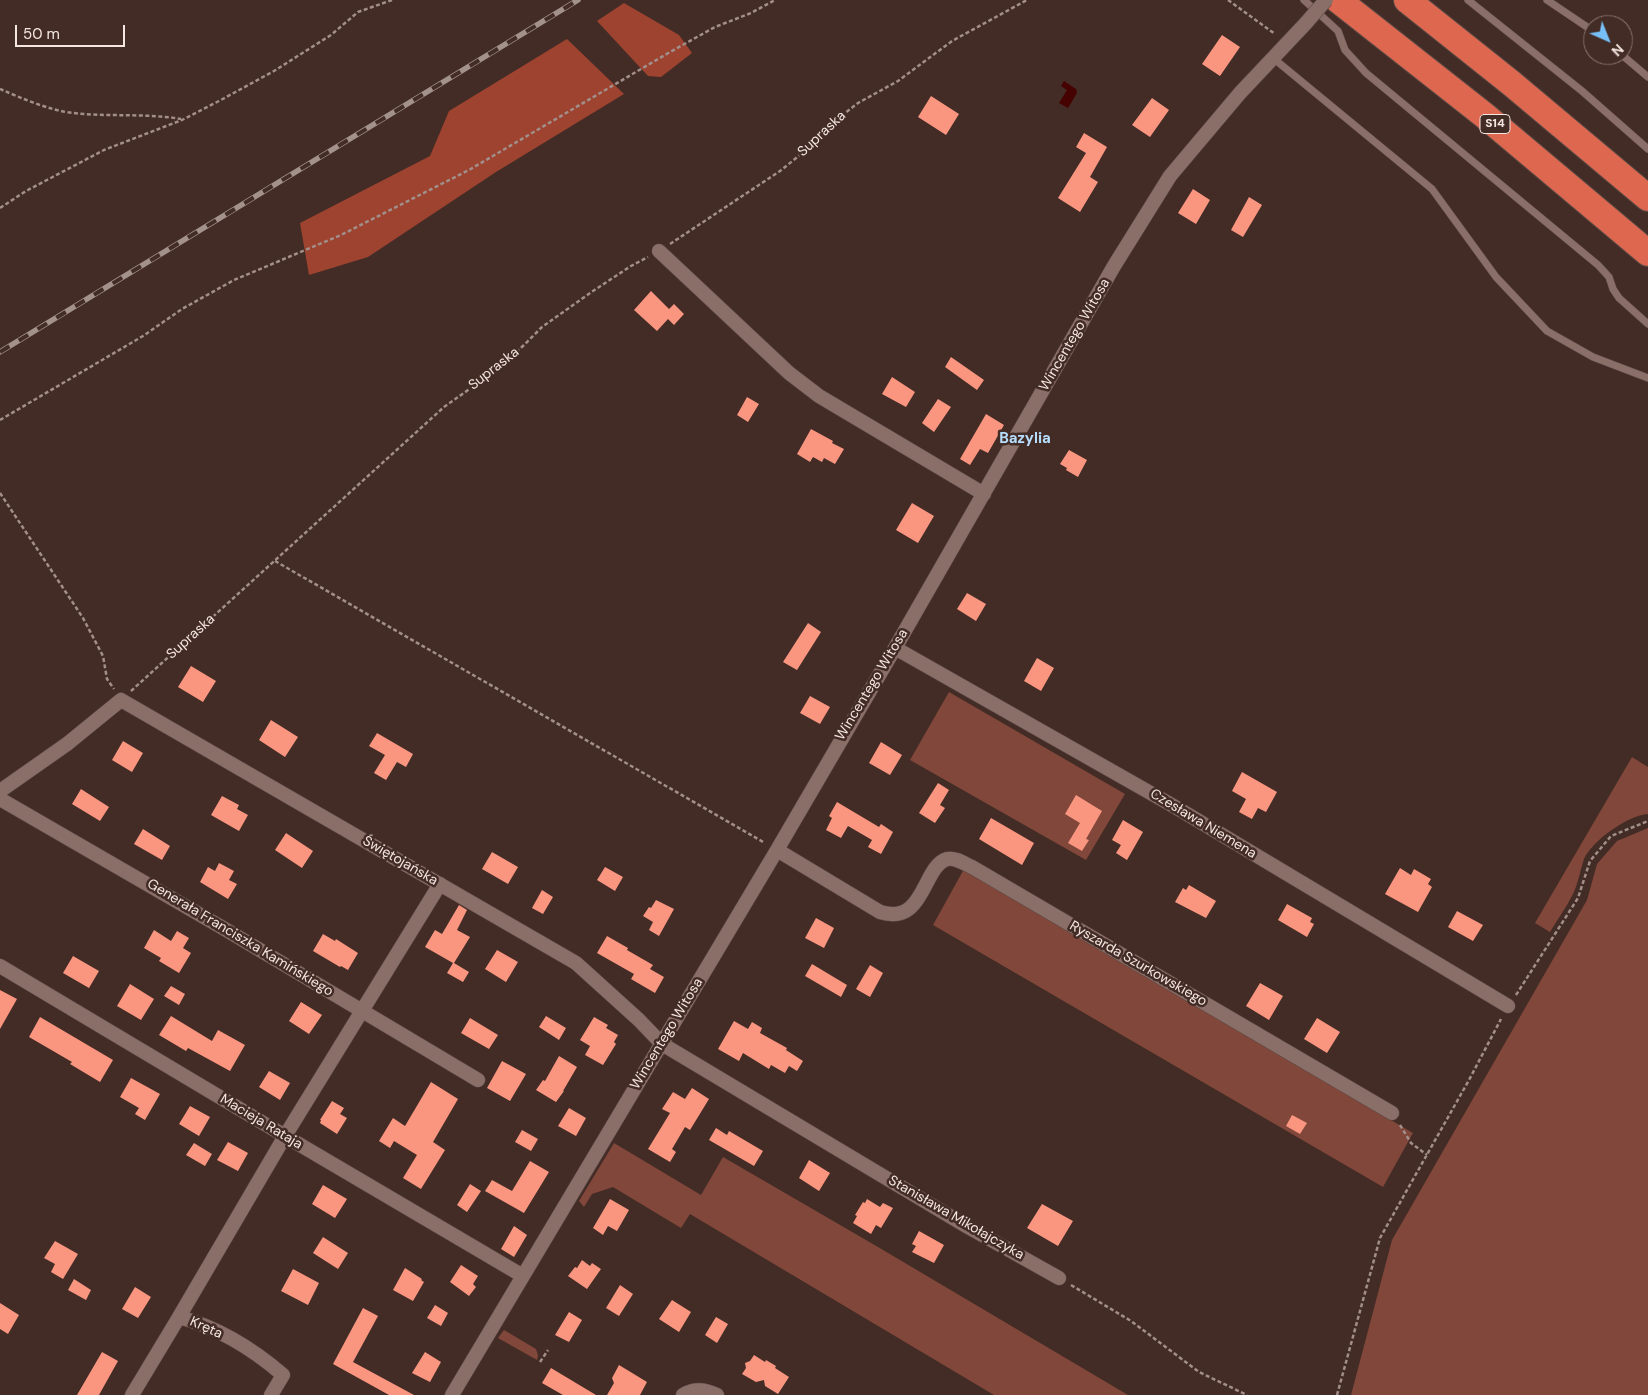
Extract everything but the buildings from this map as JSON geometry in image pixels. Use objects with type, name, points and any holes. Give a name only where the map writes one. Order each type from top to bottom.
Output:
[{"type":"highway","name":"S14","points":[[1338,0],[1484,115],[1648,253]]},
{"type":"highway","points":[[1407,0],[1511,83],[1648,198]]},
{"type":"street","name":"Wincentego Witosa","points":[[452,1395],[777,850],[1114,266],[1170,176],[1240,93],[1326,0]]},
{"type":"street","points":[[659,251],[789,373],[819,396],[984,494]]},
{"type":"street","name":"Czesława Niemena","points":[[895,648],[1177,808],[1508,1006]]},
{"type":"street","points":[[0,791],[67,744],[121,700]]},
{"type":"street","name":"Świętojańska","points":[[121,700],[576,963],[639,1020],[662,1044]]},
{"type":"street","name":"Generała Franciszka Kamińskiego","points":[[0,798],[197,912],[478,1080]]},
{"type":"street","name":"Ryszarda Szurkowskiego","points":[[777,850],[880,912],[889,915],[898,914],[909,909],[918,900],[940,863],[948,858],[958,860],[1392,1113]]},
{"type":"street","points":[[178,1317],[285,1136],[440,884]]},
{"type":"street","name":"Macieja Rataja","points":[[0,966],[523,1276]]},
{"type":"street","name":"Stanisława Mikołajczyka","points":[[662,1044],[956,1220],[1059,1278]]},
{"type":"street","name":"Kręta","points":[[132,1395],[178,1317],[197,1322],[212,1329],[257,1355],[282,1375],[271,1395]]},
{"type":"street","points":[[683,1395],[692,1390],[708,1390],[717,1395]]},
{"type":"lane","points":[[1304,0],[1338,31],[1345,50],[1366,73],[1598,265],[1609,277],[1613,289],[1619,298],[1648,324]]},
{"type":"lane","points":[[1468,0],[1582,91],[1648,149]]},
{"type":"lane","points":[[1547,0],[1583,25]]},
{"type":"lane","points":[[1273,58],[1432,189],[1496,277],[1547,331],[1593,357],[1648,378]]},
{"type":"lane","points":[[1633,64],[1648,77]]},
{"type":"path","points":[[0,208],[26,191],[104,150],[182,120],[274,71],[331,35],[358,12],[392,0]]},
{"type":"path","points":[[0,420],[144,336],[182,309],[234,280],[341,236],[469,170],[677,47],[714,27],[751,13],[775,0]]},
{"type":"path","name":"Supraska","points":[[121,700],[444,407],[498,369],[542,327],[631,266],[659,251],[780,171],[810,147],[840,117],[858,103],[898,80],[952,41],[1026,0]]},
{"type":"path","points":[[1228,0],[1287,43]]},
{"type":"path","points":[[0,89],[29,102],[72,113],[159,115],[182,120]]},
{"type":"path","points":[[0,493],[83,618],[103,656],[106,679],[121,700]]},
{"type":"path","points":[[275,561],[777,850]]},
{"type":"path","points":[[1338,1395],[1380,1238],[1470,1080],[1508,1006],[1578,898],[1590,861],[1612,836],[1648,821]]},
{"type":"path","points":[[1392,1113],[1411,1142],[1427,1155]]},
{"type":"path","points":[[1059,1278],[1131,1321],[1199,1372],[1247,1395]]},
{"type":"path","points":[[540,1362],[548,1350]]},
{"type":"shaded area","points":[[624,3],[679,35],[692,53],[661,77],[648,76],[597,21]]},
{"type":"shaded area","points":[[567,39],[624,94],[496,172],[368,257],[309,275],[300,223],[430,156],[449,111]]},
{"type":"shaded area","points":[[1064,81],[1076,89],[1077,93],[1068,108],[1059,103],[1067,90],[1061,86]]},
{"type":"shaded area","points":[[949,692],[1125,794],[1086,860],[910,760]]},
{"type":"shaded area","points":[[1632,757],[1648,767],[1648,814],[1640,815],[1621,824],[1602,837],[1588,852],[1574,892],[1550,932],[1535,923]]},
{"type":"shaded area","points":[[1648,828],[1648,1395],[1351,1395],[1392,1240],[1587,900],[1597,864],[1617,841]]},
{"type":"shaded area","points":[[964,869],[1413,1133],[1383,1187],[933,925]]},
{"type":"shaded area","points":[[614,1143],[701,1195],[723,1157],[1128,1395],[994,1395],[690,1214],[681,1228],[613,1187],[592,1194],[584,1207],[579,1201]]},
{"type":"shaded area","points":[[504,1330],[536,1349],[537,1360],[498,1338]]},
{"type":"railway","points":[[0,352],[578,0]]},
{"type":"district","name":"Bazylia","points":[[1025,439]]}]
